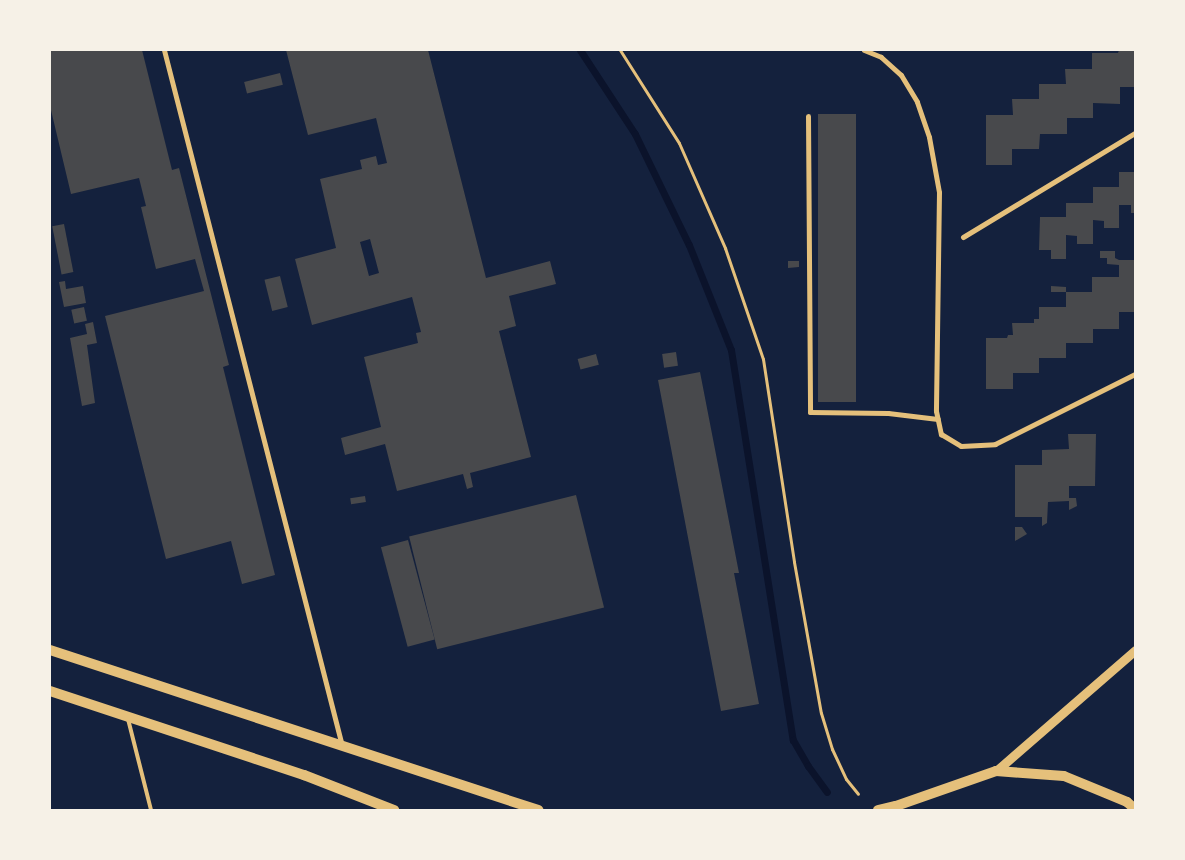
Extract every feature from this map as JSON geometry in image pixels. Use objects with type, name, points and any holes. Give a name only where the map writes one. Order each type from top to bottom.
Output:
[{"type":"main road","points":[[50,650],[538,810]]},
{"type":"main road","points":[[50,692],[304,774],[394,810]]},
{"type":"main road","points":[[878,810],[894,808],[996,771],[1064,776],[1127,802],[1135,808]]},
{"type":"street","points":[[164,50],[342,747]]},
{"type":"street","points":[[864,50],[881,57],[900,75],[917,102],[929,137],[939,192],[938,419],[941,434],[960,446],[996,444],[1135,374]]},
{"type":"street","points":[[808,116],[810,412],[888,413],[938,419]]},
{"type":"street","points":[[963,237],[1135,133]]},
{"type":"street","points":[[996,771],[1135,650]]},
{"type":"lane","points":[[128,716],[151,810]]},
{"type":"path","points":[[620,50],[679,143],[725,248],[763,359],[794,562],[821,713],[832,749],[843,772],[858,794]]},
{"type":"building","points":[[50,50],[142,50],[172,170],[179,168],[229,365],[223,367],[275,575],[242,584],[231,541],[166,559],[105,316],[204,291],[195,259],[156,269],[141,207],[146,206],[139,178],[71,194],[50,106]]},
{"type":"building","points":[[286,50],[428,50],[486,278],[550,261],[556,284],[509,296],[516,326],[499,331],[531,457],[470,473],[473,487],[467,489],[463,474],[397,491],[385,444],[345,455],[341,438],[381,427],[364,357],[418,343],[416,333],[421,332],[412,297],[312,325],[295,259],[336,248],[320,179],[362,169],[360,160],[376,156],[378,165],[387,163],[376,118],[308,135]],"holes":[[[370,239],[379,273],[369,276],[360,242]]]},
{"type":"building","points":[[1119,50],[1135,50],[1135,87],[1120,87],[1120,104],[1093,103],[1093,118],[1067,118],[1067,134],[1040,134],[1039,149],[1012,149],[1012,165],[986,165],[986,115],[1013,115],[1012,99],[1039,99],[1039,84],[1066,84],[1065,69],[1092,69],[1092,53],[1118,53]]},
{"type":"building","points":[[280,73],[283,85],[247,94],[244,82]]},
{"type":"building","points":[[818,114],[856,114],[856,402],[818,402]]},
{"type":"building","points":[[1119,172],[1135,172],[1135,213],[1131,213],[1131,205],[1119,205],[1119,228],[1104,228],[1104,221],[1093,220],[1093,244],[1077,244],[1077,236],[1066,235],[1066,259],[1051,259],[1051,250],[1039,250],[1040,217],[1066,217],[1066,203],[1093,203],[1093,187],[1119,187]]},
{"type":"building","points":[[64,224],[73,272],[62,274],[52,226]]},
{"type":"building","points":[[1100,251],[1115,251],[1115,258],[1119,260],[1135,260],[1135,312],[1119,312],[1119,329],[1093,329],[1093,343],[1066,343],[1066,358],[1039,358],[1039,373],[1013,373],[1013,389],[986,389],[986,338],[1007,338],[1008,335],[1013,335],[1012,323],[1034,323],[1034,319],[1039,319],[1039,307],[1066,307],[1066,292],[1092,292],[1092,277],[1119,277],[1119,265],[1107,264],[1107,258],[1100,258]]},
{"type":"building","points":[[788,261],[799,261],[799,267],[788,268]]},
{"type":"building","points":[[280,276],[288,307],[272,311],[264,280]]},
{"type":"building","points":[[65,281],[66,289],[83,286],[86,303],[64,307],[59,282]]},
{"type":"building","points":[[1051,286],[1066,287],[1066,292],[1051,292]]},
{"type":"building","points":[[84,307],[87,321],[74,323],[71,310]]},
{"type":"building","points":[[93,322],[97,343],[87,345],[95,403],[82,406],[70,338],[87,334],[85,324]]},
{"type":"building","points":[[676,352],[678,366],[664,368],[662,354]]},
{"type":"building","points":[[596,354],[599,365],[580,370],[578,359]]},
{"type":"building","points":[[700,372],[739,573],[734,573],[759,704],[721,711],[658,380]]},
{"type":"building","points":[[1068,434],[1096,434],[1095,486],[1069,486],[1069,498],[1076,498],[1077,506],[1069,510],[1069,501],[1048,502],[1047,523],[1042,526],[1042,517],[1015,517],[1015,465],[1042,465],[1042,450],[1069,449]]},
{"type":"building","points":[[576,495],[604,608],[437,649],[409,537]]},
{"type":"building","points":[[365,496],[366,502],[351,504],[350,498]]},
{"type":"building","points":[[1015,527],[1022,527],[1027,534],[1015,541]]},
{"type":"building","points":[[408,540],[435,639],[408,647],[381,547]]},
{"type":"waterway","points":[[580,50],[635,134],[689,245],[731,350],[793,740],[808,766],[827,792]]}]
